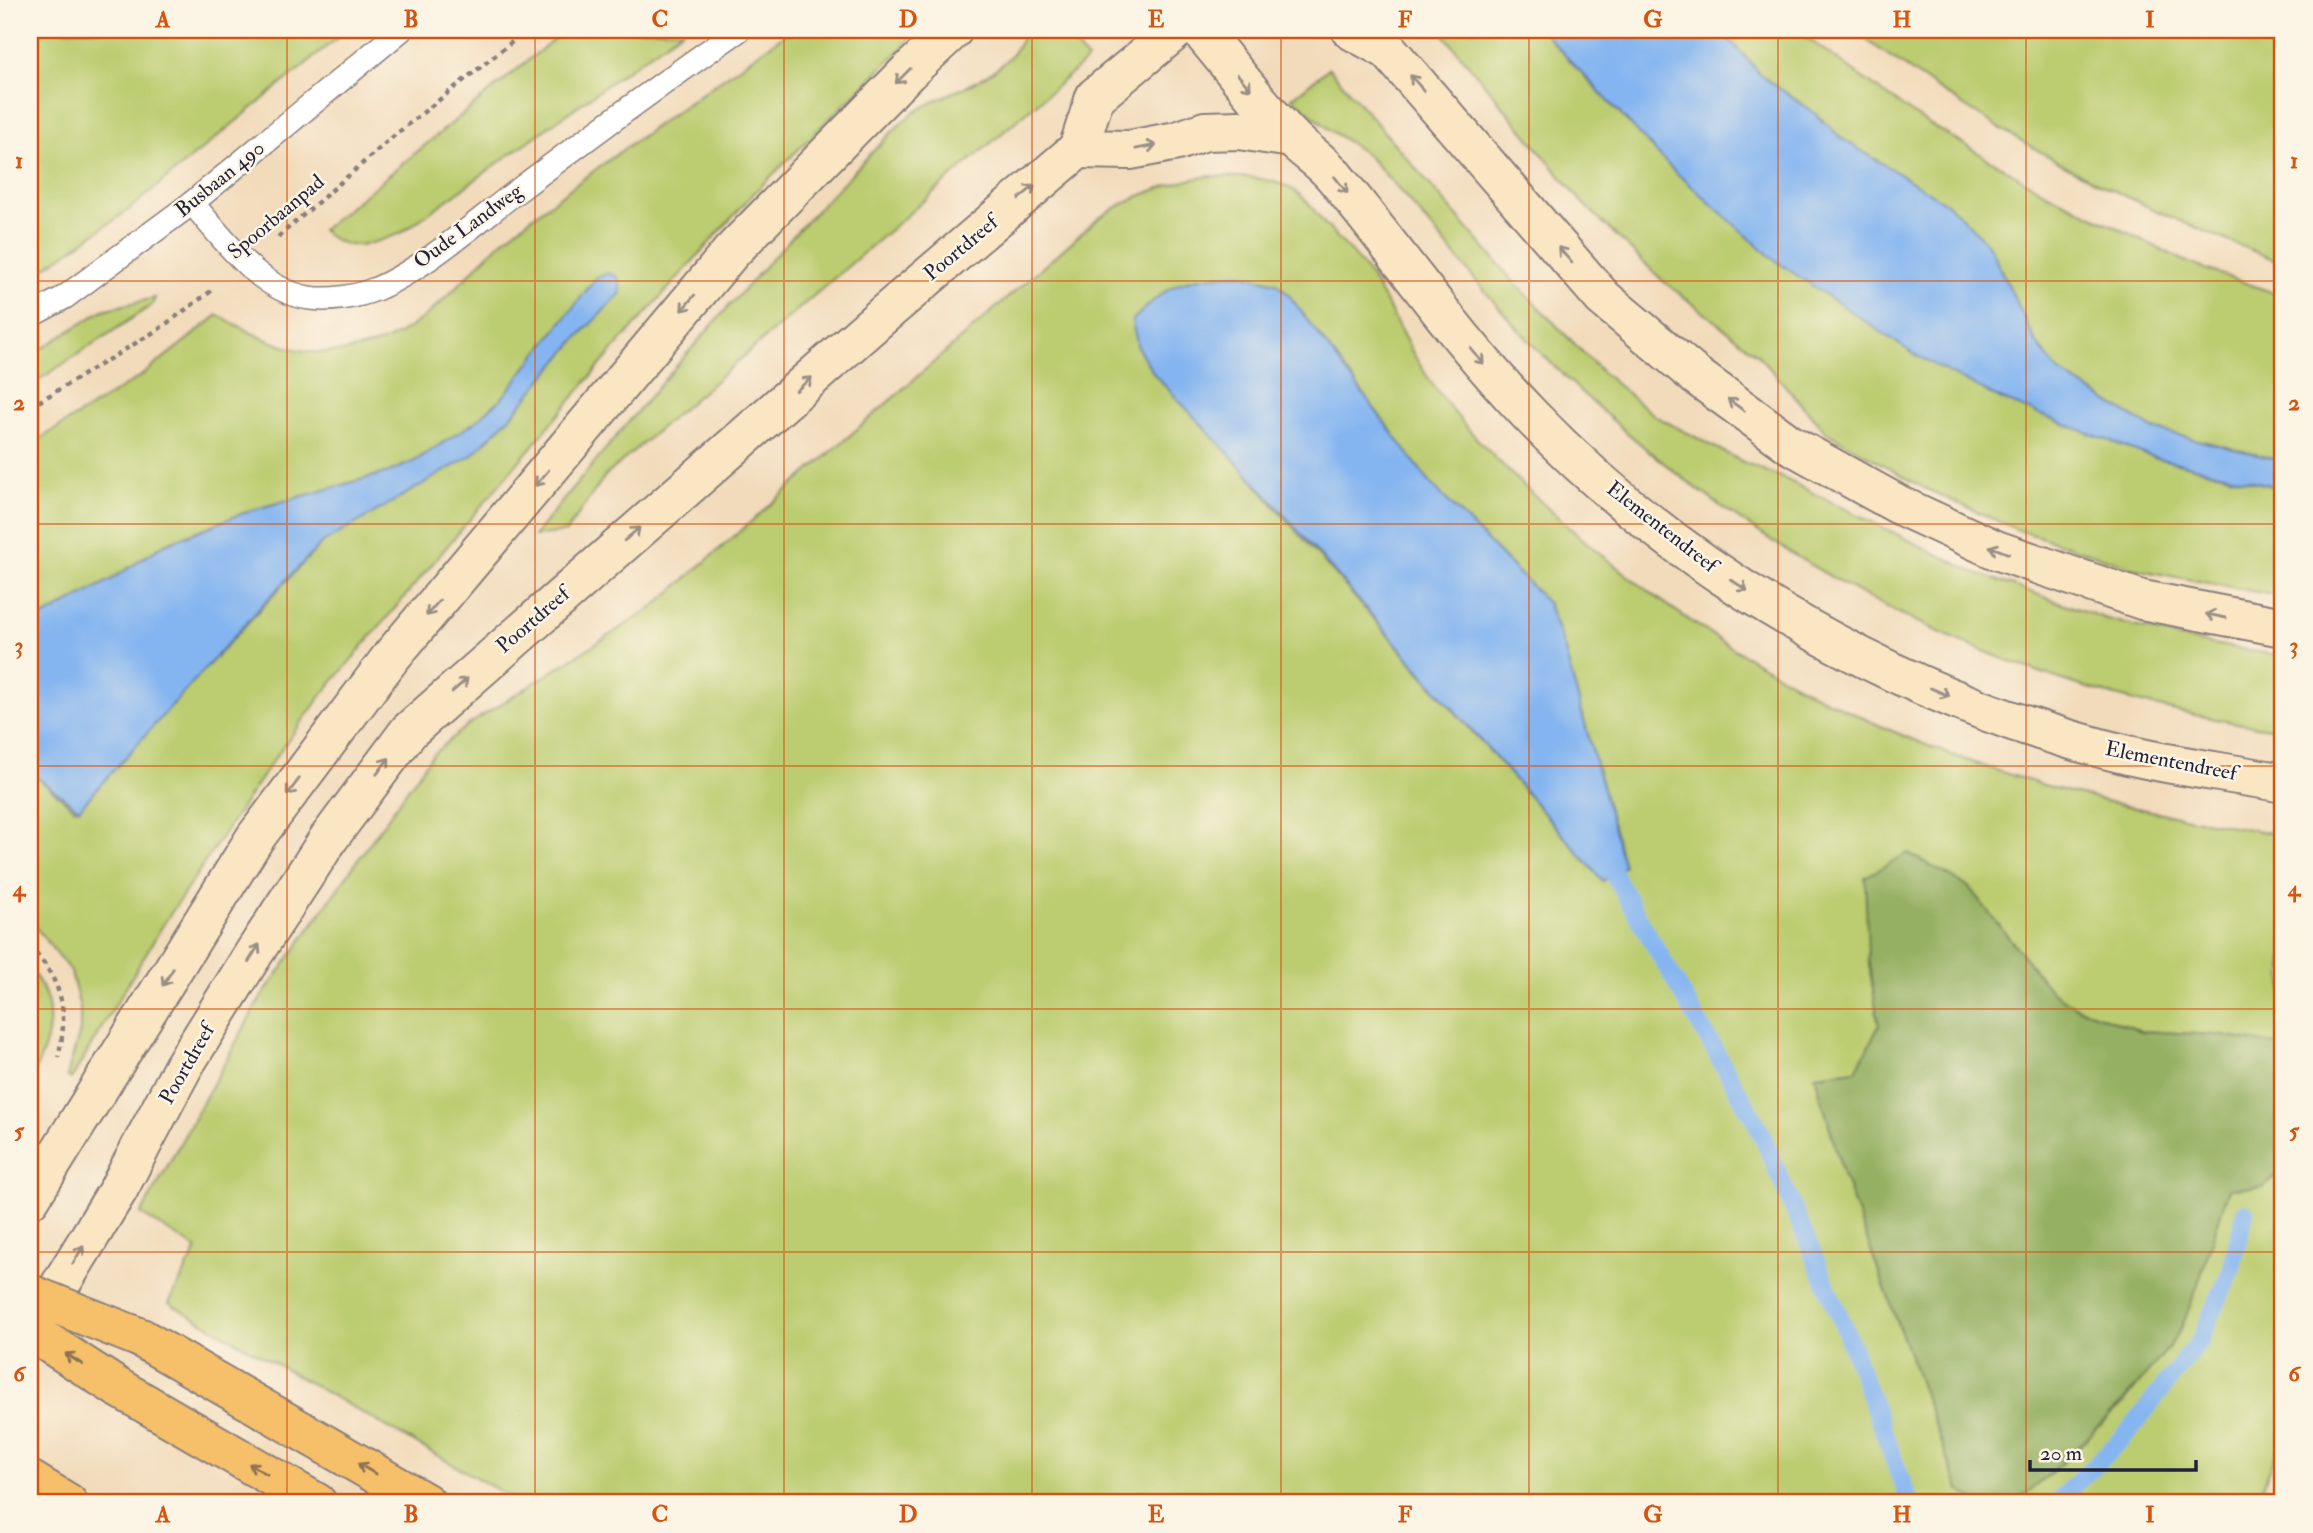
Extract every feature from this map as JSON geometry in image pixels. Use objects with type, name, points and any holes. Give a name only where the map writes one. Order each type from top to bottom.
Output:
[{"type":"highway","points":[[30,1294],[141,1338],[426,1503]]},
{"type":"highway","points":[[30,1333],[117,1387],[317,1503]]},
{"type":"main road","points":[[30,1199],[255,838],[391,657],[732,251],[908,72],[953,30]]},
{"type":"main road","points":[[1176,30],[1095,97],[1078,149],[1130,150],[1177,141],[1205,131],[1239,130],[1292,138]]},
{"type":"main road","name":"Elementendreef","points":[[1200,30],[1292,138],[1331,172],[1433,304],[1527,412],[1560,445],[1697,557],[1797,624],[1918,682],[2034,727],[2130,755],[2283,783]]},
{"type":"main road","points":[[1351,30],[1388,40],[1602,298],[1695,375],[1791,445],[1901,506],[1996,550],[2142,600],[2283,628]]},
{"type":"main road","name":"Poortdreef","points":[[30,1333],[118,1190],[183,1068],[254,953],[328,838],[410,730],[882,316],[1078,149]]},
{"type":"lane","name":"Busbaan 490","points":[[30,316],[65,297],[192,203],[401,30]]},
{"type":"lane","name":"Oude Landweg","points":[[192,203],[246,264],[271,282],[307,298],[344,298],[377,289],[435,253],[631,105],[738,30]]},
{"type":"path","name":"Spoorbaanpad","points":[[30,407],[159,329],[246,264],[395,135],[527,30]]},
{"type":"path","points":[[30,944],[48,967],[63,999],[64,1034],[56,1064]]},
{"type":"green space","points":[[30,30],[347,30],[127,211],[30,278]]},
{"type":"green space","points":[[565,30],[683,30],[401,233],[379,241],[350,245],[340,243],[322,230]]},
{"type":"green space","points":[[791,30],[920,30],[753,194],[614,349],[324,692],[269,766],[163,925],[71,1079],[67,1076],[80,1031],[80,1008],[71,972],[30,920],[30,772],[75,809],[321,544],[472,455],[513,414],[578,337],[620,293],[597,277],[502,398],[475,422],[413,462],[389,472],[249,511],[165,544],[109,581],[30,624],[30,445],[141,376],[218,315],[274,343],[310,352],[350,350],[393,337],[430,312],[512,233],[615,155]]},
{"type":"green space","points":[[1025,30],[1059,30],[1088,59],[605,476],[566,532],[534,536],[711,326],[850,175],[913,113],[969,85],[1003,64],[1016,49]]},
{"type":"green space","points":[[1440,30],[1545,30],[1548,37],[1672,169],[2000,399],[2149,456],[2283,489],[2283,597],[2140,570],[2016,529],[1924,488],[1826,432],[1757,354],[1662,280],[1581,201]]},
{"type":"green space","points":[[1721,30],[1796,30],[1916,116],[2046,193],[2191,264],[2283,296],[2283,461],[2153,429],[2058,371],[2036,342],[1988,244],[1951,206],[1841,138],[1817,115],[1762,76]]},
{"type":"green space","points":[[1852,30],[2283,30],[2283,263],[2157,211],[2053,159],[1965,106]]},
{"type":"green space","points":[[1329,68],[1513,281],[1602,372],[1655,416],[1743,462],[1785,479],[1971,571],[2107,619],[2189,640],[2283,656],[2283,730],[2180,712],[2080,685],[1983,651],[1890,608],[1800,559],[1715,502],[1633,438],[1555,367],[1506,315],[1366,154],[1330,130],[1292,98]]},
{"type":"green space","points":[[1209,176],[1268,180],[1289,188],[1302,197],[1367,272],[1427,376],[1454,413],[1485,448],[1606,559],[1723,642],[1785,679],[1849,712],[1915,741],[1983,766],[2108,802],[2283,835],[2283,1046],[2217,1035],[2141,1031],[2078,1008],[2052,992],[1968,886],[1868,958],[1879,1026],[1856,1070],[1815,1075],[1843,1174],[1959,1490],[1976,1503],[521,1503],[169,1303],[197,1249],[141,1214],[260,999],[432,755],[468,725],[652,608],[1099,218],[1138,196]],"holes":[[[1240,274],[1276,283],[1288,294],[1431,484],[1547,602],[1563,644],[1624,866],[1603,881],[1223,447],[1132,321],[1169,289],[1192,280]]]},
{"type":"green space","points":[[155,298],[152,305],[30,386],[30,356],[103,310]]},
{"type":"green space","points":[[1908,853],[1968,886],[2052,992],[2078,1008],[2141,1031],[2217,1035],[2283,1046],[2283,1169],[2263,1187],[2229,1189],[2182,1326],[2129,1394],[2102,1424],[2047,1476],[2008,1503],[1994,1505],[1970,1498],[1959,1490],[1843,1174],[1815,1075],[1856,1070],[1879,1026],[1868,958],[1865,877]]},
{"type":"green space","points":[[30,970],[46,996],[49,1024],[43,1052],[30,1079]]},
{"type":"green space","points":[[2283,1169],[2283,1437],[2256,1503],[2009,1503],[2035,1485],[2124,1403],[2181,1328],[2229,1189],[2263,1187]]},
{"type":"water","points":[[1545,30],[1721,30],[1762,76],[1817,115],[1841,138],[1951,206],[1988,244],[2036,342],[2058,371],[2153,429],[2283,461],[2283,488],[2149,456],[2000,399],[1915,355],[1773,259],[1672,169],[1548,37]]},
{"type":"water","points":[[608,273],[618,277],[621,293],[578,337],[513,414],[472,455],[321,544],[264,603],[79,809],[30,772],[30,624],[109,581],[165,544],[249,511],[389,472],[413,462],[475,422],[502,398],[597,277]]},
{"type":"water","points":[[1240,274],[1276,283],[1288,294],[1431,484],[1547,602],[1563,644],[1624,866],[1603,881],[1268,496],[1154,374],[1138,348],[1132,321],[1169,289],[1205,277]]},
{"type":"waterway","points":[[1602,854],[1757,1124],[1844,1326],[1910,1503]]},
{"type":"waterway","points":[[2056,1503],[2130,1430],[2200,1340],[2231,1271],[2245,1212]]}]
